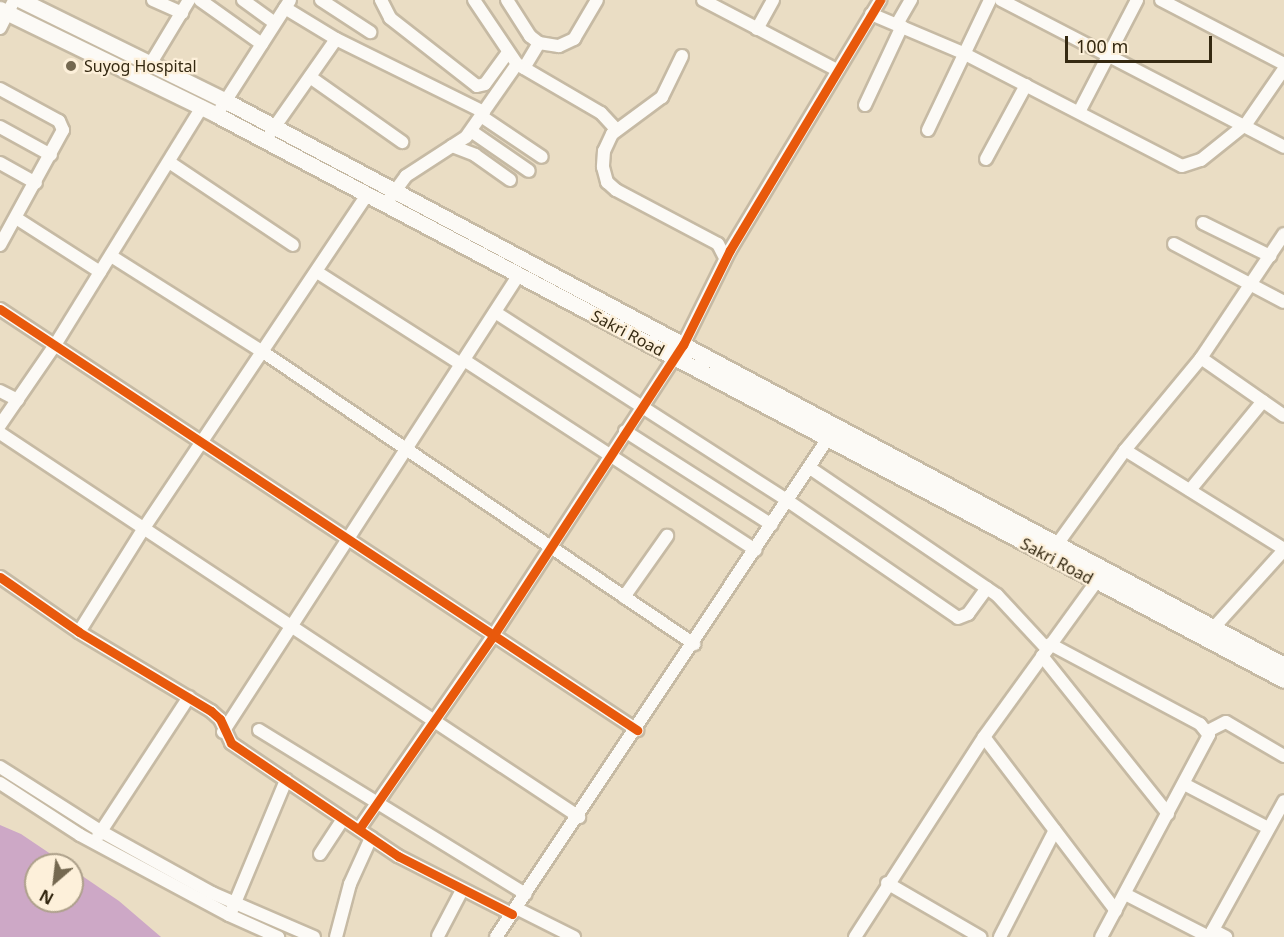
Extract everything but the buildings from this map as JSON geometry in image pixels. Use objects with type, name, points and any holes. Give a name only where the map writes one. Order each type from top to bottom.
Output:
[{"type":"main road","name":"Sakri Road","points":[[21,0],[39,3],[226,101],[269,134],[368,194],[390,199],[518,276],[836,425],[1053,551]]},
{"type":"main road","name":"Sakri Road","points":[[7,7],[29,21],[217,115],[269,134],[678,352],[827,440],[1053,551],[1284,680]]},
{"type":"main road","name":"Sakri Road","points":[[1207,635],[1284,665]]},
{"type":"street","points":[[153,0],[182,13]]},
{"type":"street","points":[[151,63],[189,0]]},
{"type":"street","points":[[200,0],[262,44]]},
{"type":"street","points":[[243,0],[275,23]]},
{"type":"street","points":[[321,0],[370,32]]},
{"type":"street","points":[[381,0],[390,18],[477,86],[485,84],[508,52]]},
{"type":"street","points":[[474,0],[508,52],[601,113],[619,128]]},
{"type":"street","points":[[507,0],[522,27],[539,43],[559,46],[574,39],[597,0]]},
{"type":"street","points":[[703,0],[837,70]]},
{"type":"street","points":[[757,28],[773,0]]},
{"type":"street","points":[[359,829],[493,636],[678,352],[731,249],[880,0]]},
{"type":"street","points":[[865,105],[911,0]]},
{"type":"street","points":[[928,130],[990,0]]},
{"type":"street","points":[[1001,0],[1246,124],[1284,147]]},
{"type":"street","points":[[1079,112],[1137,0]]},
{"type":"street","points":[[1161,0],[1178,4],[1284,64]]},
{"type":"street","points":[[29,21],[39,3]]},
{"type":"street","points":[[217,115],[287,3],[336,39],[483,114],[542,157]]},
{"type":"street","points":[[0,28],[7,7]]},
{"type":"street","points":[[871,14],[963,53],[1182,166],[1200,160],[1246,124],[1284,69]]},
{"type":"street","points":[[269,134],[336,39]]},
{"type":"street","points":[[390,199],[406,176],[471,131],[539,43]]},
{"type":"street","points":[[682,56],[662,97],[619,128],[608,140],[603,159],[610,186],[731,249]]},
{"type":"street","points":[[310,77],[402,142]]},
{"type":"street","points":[[986,159],[1026,85]]},
{"type":"street","points":[[0,89],[62,125],[62,135],[16,218],[1,240]]},
{"type":"street","points":[[0,425],[55,345],[202,107]]},
{"type":"street","points":[[0,127],[51,155]]},
{"type":"street","points":[[471,131],[529,171]]},
{"type":"street","points":[[452,146],[474,155],[510,180]]},
{"type":"street","points":[[169,162],[293,245]]},
{"type":"street","points":[[0,163],[36,183]]},
{"type":"street","points":[[79,632],[144,528],[368,194]]},
{"type":"street","points":[[16,218],[100,272]]},
{"type":"street","points":[[1203,223],[1270,256]]},
{"type":"street","points":[[1053,551],[1125,450],[1201,358],[1253,285],[1284,234]]},
{"type":"street","points":[[1174,244],[1284,302]]},
{"type":"street","points":[[111,256],[263,352],[694,644]]},
{"type":"street","points":[[317,272],[463,362],[608,458],[756,550]]},
{"type":"street","points":[[224,732],[518,276]]},
{"type":"street","points":[[0,309],[636,730]]},
{"type":"street","points":[[495,312],[788,501],[958,618],[968,614],[987,588]]},
{"type":"street","points":[[1201,358],[1284,416]]},
{"type":"street","points":[[0,391],[18,400]]},
{"type":"street","points":[[1190,490],[1263,401]]},
{"type":"street","points":[[496,937],[694,644],[836,425]]},
{"type":"street","points":[[626,431],[772,525]]},
{"type":"street","points":[[0,432],[579,817]]},
{"type":"street","points":[[1125,450],[1284,550],[1207,635]]},
{"type":"street","points":[[810,468],[987,588],[1016,612],[1168,814]]},
{"type":"street","points":[[624,597],[667,536]]},
{"type":"street","points":[[855,937],[887,883],[984,737],[1100,576]]},
{"type":"street","points":[[0,578],[79,632],[216,714],[231,743],[371,838],[462,890],[514,911],[551,932],[574,937]]},
{"type":"street","points":[[1046,650],[1208,731]]},
{"type":"street","points":[[98,837],[189,697]]},
{"type":"street","points":[[1208,731],[1226,722],[1284,756]]},
{"type":"street","points":[[259,730],[376,804],[526,894]]},
{"type":"street","points":[[1101,937],[1208,741],[1208,731]]},
{"type":"street","points":[[984,737],[1116,910]]},
{"type":"street","points":[[0,767],[98,837],[235,903],[314,937]]},
{"type":"street","points":[[230,915],[286,780]]},
{"type":"street","points":[[0,783],[98,837],[230,915],[278,937]]},
{"type":"street","points":[[1184,784],[1276,822]]},
{"type":"street","points":[[1125,894],[1209,937],[1276,822],[1284,801]]},
{"type":"street","points":[[320,854],[343,819]]},
{"type":"street","points":[[1000,937],[1056,830]]},
{"type":"street","points":[[336,937],[351,884],[371,838]]},
{"type":"street","points":[[887,883],[980,937]]},
{"type":"street","points":[[438,936],[462,890]]},
{"type":"street","points":[[1213,930],[1226,937]]},
{"type":"shaded area","points":[[0,825],[21,834],[49,853],[24,853],[24,913],[84,913],[84,877],[119,901],[161,937],[0,937]]},
{"type":"cycle path","points":[[359,829],[493,636],[683,345],[730,250],[880,0]]},
{"type":"cycle path","points":[[0,309],[637,730]]},
{"type":"cycle path","points":[[0,577],[79,632],[211,711],[220,719],[231,743],[398,856],[512,914]]},
{"type":"place","name":"Suyog Hospital","points":[[71,66]]}]
